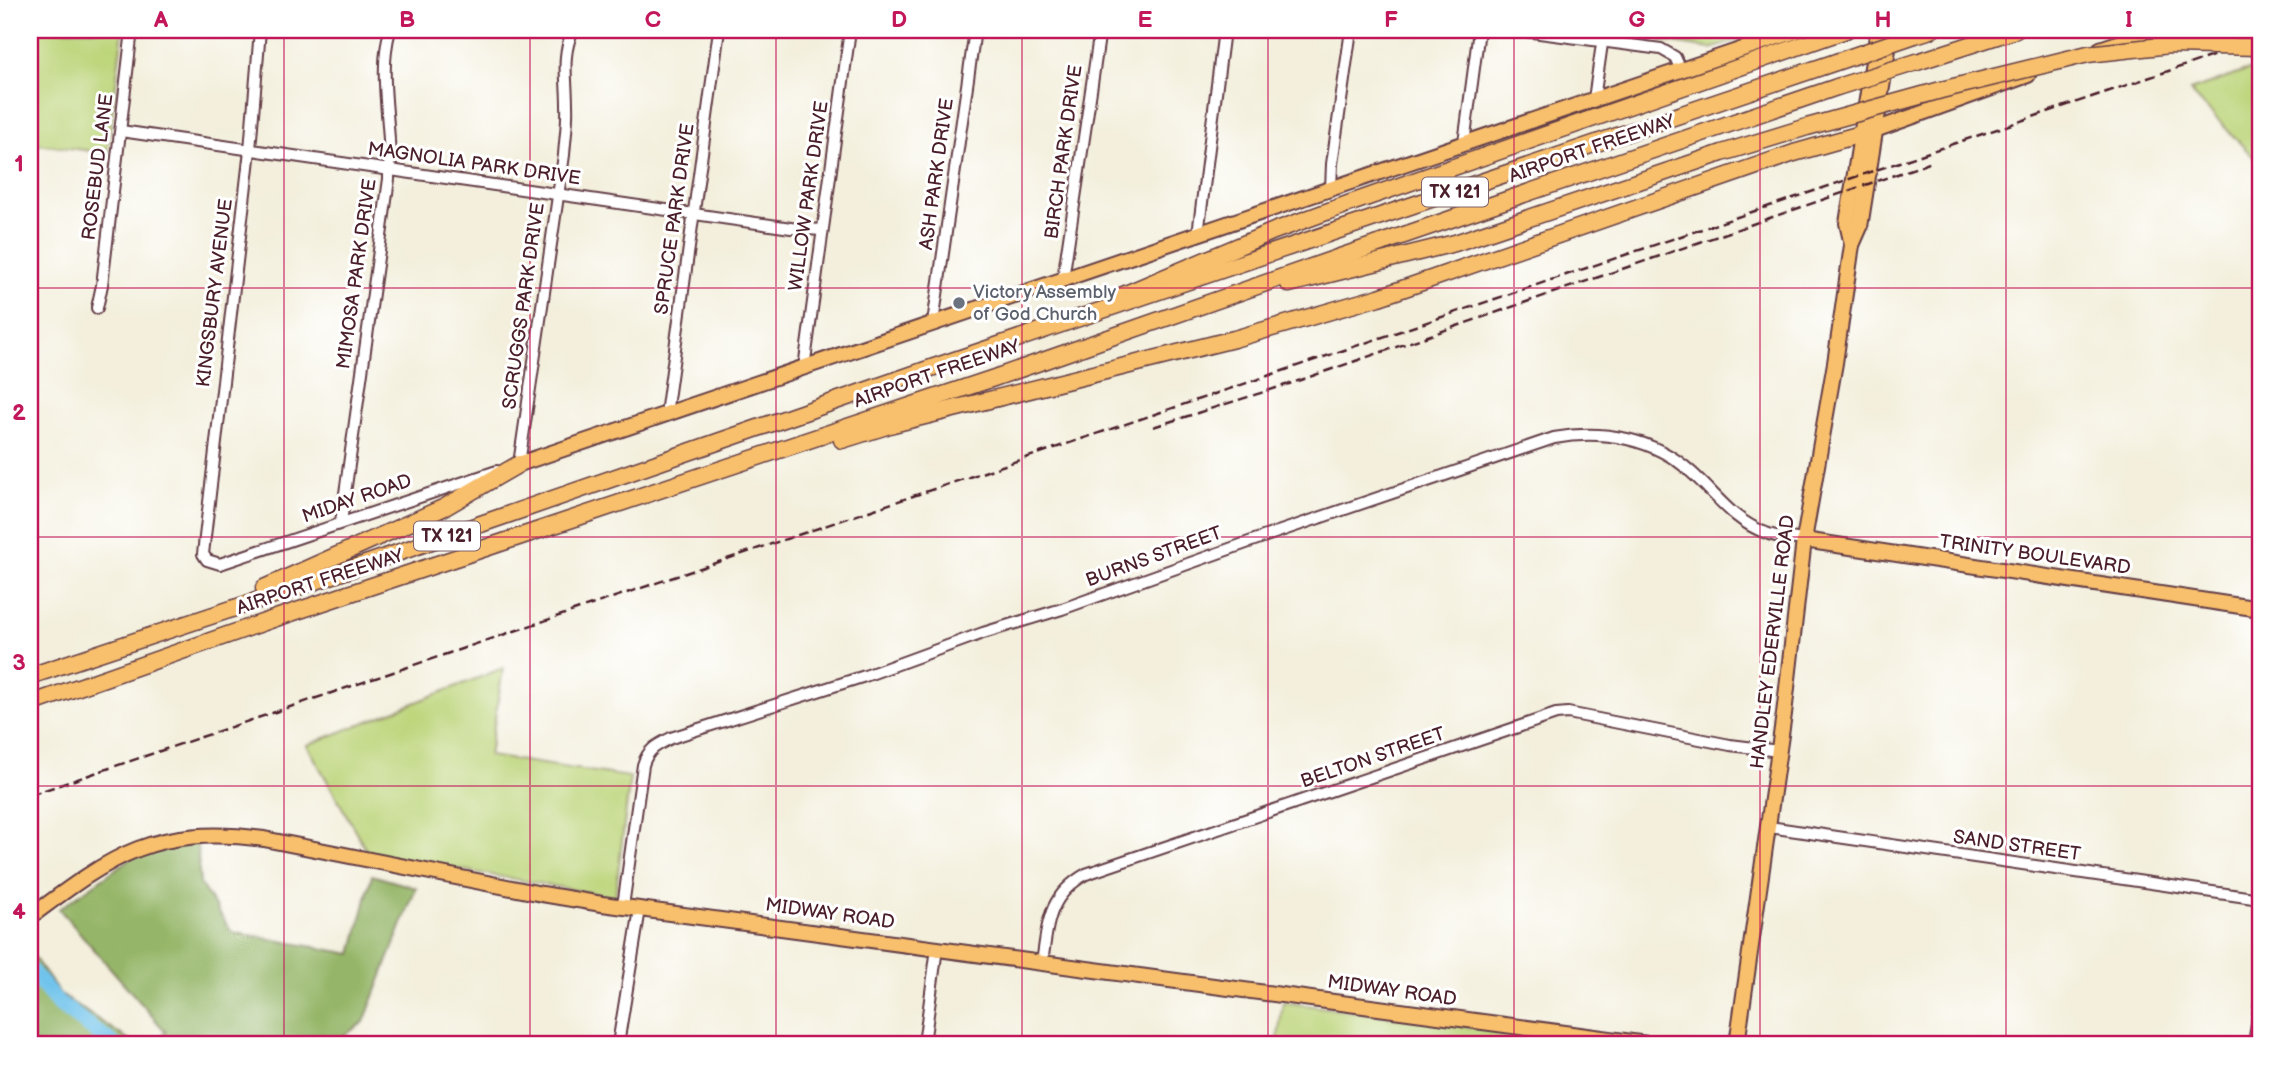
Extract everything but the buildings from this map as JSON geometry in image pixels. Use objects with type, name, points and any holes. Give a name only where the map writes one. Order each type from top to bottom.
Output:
[{"type":"highway","points":[[1074,321],[1121,295],[1274,231],[1846,30]]},
{"type":"highway","name":"AIRPORT FREEWAY","points":[[30,704],[279,617],[748,462],[1837,87],[2016,30]]},
{"type":"highway","name":"AIRPORT FREEWAY","points":[[30,677],[1923,32]]},
{"type":"highway","points":[[1188,309],[1455,243],[1709,157],[1807,127],[1941,90],[2088,54],[2170,45],[2225,44],[2260,47]]},
{"type":"highway","points":[[748,462],[783,458],[894,424],[1234,339],[1378,297],[1781,158],[1868,132]]},
{"type":"highway","points":[[172,629],[445,507],[519,464]]},
{"type":"main road","points":[[519,464],[1799,30]]},
{"type":"main road","name":"HANDLEY EDERVILLE ROAD","points":[[1868,132],[1878,30]]},
{"type":"main road","name":"HANDLEY EDERVILLE ROAD","points":[[1737,1044],[1769,827],[1804,540],[1835,363],[1852,244],[1847,223],[1891,30]]},
{"type":"main road","points":[[1868,132],[2157,30]]},
{"type":"main road","name":"TRINITY BOULEVARD","points":[[1804,540],[2260,609]]},
{"type":"main road","name":"MIDWAY ROAD","points":[[30,916],[128,851],[158,841],[209,835],[264,839],[542,894],[640,909],[1647,1044]]},
{"type":"street","name":"ROSEBUD LANE","points":[[97,308],[132,30]]},
{"type":"street","name":"KINGSBURY AVENUE","points":[[207,560],[202,548],[250,150],[260,30]]},
{"type":"street","name":"MIMOSA PARK DRIVE","points":[[341,522],[389,170],[385,79],[386,46],[390,30]]},
{"type":"street","name":"SCRUGGS PARK DRIVE","points":[[519,464],[564,155],[568,107],[566,47],[573,30]]},
{"type":"street","name":"SPRUCE PARK DRIVE","points":[[666,414],[719,30]]},
{"type":"street","name":"WILLOW PARK DRIVE","points":[[804,368],[850,30]]},
{"type":"street","name":"ASH PARK DRIVE","points":[[933,324],[975,30]]},
{"type":"street","name":"BIRCH PARK DRIVE","points":[[1063,279],[1100,30]]},
{"type":"street","points":[[1198,234],[1224,30]]},
{"type":"street","points":[[1331,188],[1351,30]]},
{"type":"street","points":[[1464,144],[1479,30]]},
{"type":"street","points":[[1516,30],[1603,35],[1667,51],[1675,57],[1681,70]]},
{"type":"street","points":[[1594,99],[1603,35]]},
{"type":"street","name":"MAGNOLIA PARK DRIVE","points":[[121,131],[791,228],[822,230]]},
{"type":"street","name":"BURNS STREET","points":[[623,906],[643,765],[652,748],[671,737],[865,676],[1554,439],[1607,435],[1651,447],[1691,471],[1727,510],[1746,522],[1767,534],[1804,540]]},
{"type":"street","name":"MIDAY ROAD","points":[[207,560],[220,564],[519,464]]},
{"type":"street","name":"BELTON STREET","points":[[1042,963],[1052,910],[1065,889],[1086,874],[1556,714],[1568,713],[1730,745],[1779,751]]},
{"type":"street","name":"SAND STREET","points":[[1769,827],[2260,900]]},
{"type":"street","points":[[618,1044],[640,909]]},
{"type":"street","points":[[924,1044],[937,948]]},
{"type":"street","points":[[2254,1044],[2260,1002]]},
{"type":"green space","points":[[30,30],[123,30],[107,153],[30,143]]},
{"type":"green space","points":[[1661,30],[1745,30],[1743,39],[1711,49],[1660,41]]},
{"type":"green space","points":[[2260,66],[2260,164],[2190,91]]},
{"type":"green space","points":[[503,668],[489,756],[630,777],[615,897],[368,853],[307,745]]},
{"type":"green space","points":[[197,842],[200,884],[232,932],[352,954],[372,875],[416,888],[364,1022],[331,1044],[150,1044],[166,1032],[59,909],[133,857]]},
{"type":"green space","points":[[30,952],[61,995],[135,1044],[30,1044]]},
{"type":"green space","points":[[1283,1002],[1594,1044],[1277,1044]]},
{"type":"waterway","points":[[30,970],[58,1003],[113,1044]]},
{"type":"railway","points":[[30,795],[2260,40]]},
{"type":"railway","points":[[1153,427],[1289,384],[1932,162]]},
{"type":"place","name":"Victory Assembly of God Church","points":[[959,303]]}]
